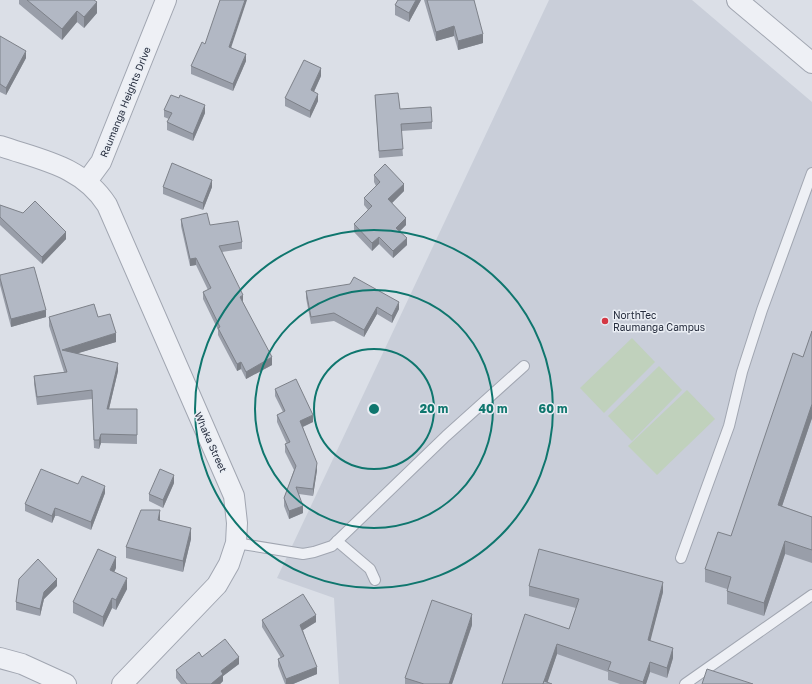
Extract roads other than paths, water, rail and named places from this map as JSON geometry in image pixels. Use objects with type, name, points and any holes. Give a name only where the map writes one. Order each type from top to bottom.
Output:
[{"type":"street","name":"Raumanga Heights Drive","points":[[87,181],[101,162],[166,0]]},
{"type":"street","points":[[737,0],[812,63]]},
{"type":"street","points":[[0,146],[64,168],[87,181]]},
{"type":"street","name":"Whaka Street","points":[[87,181],[107,205],[234,496],[237,523],[236,543],[229,564],[217,585],[122,684]]},
{"type":"street","points":[[0,658],[22,664],[66,684]]},
{"type":"lane","points":[[680,558],[729,426],[742,372],[762,310],[812,173]]},
{"type":"lane","points":[[236,543],[303,554],[332,546],[446,436],[524,366]]},
{"type":"lane","points":[[337,541],[370,569],[375,580]]},
{"type":"lane","points":[[685,684],[812,595]]},
{"type":"place","name":"NorthTec Raumanga Campus","points":[[605,321]]}]
